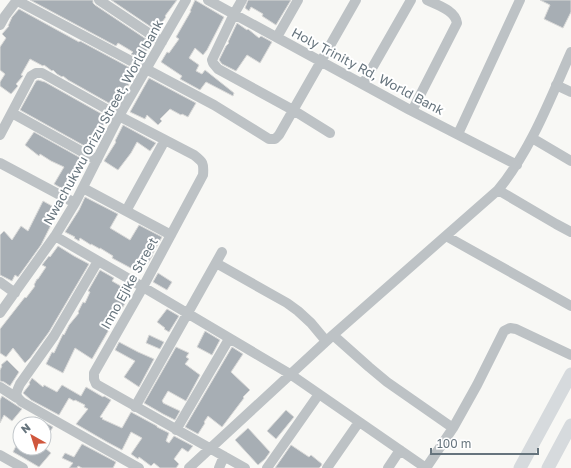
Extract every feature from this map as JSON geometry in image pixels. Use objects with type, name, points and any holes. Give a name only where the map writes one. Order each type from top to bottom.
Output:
[{"type":"main road","points":[[520,468],[571,374]]},
{"type":"main road","points":[[548,468],[568,439],[571,425]]},
{"type":"street","points":[[0,25],[16,0],[214,105],[269,139],[275,139],[280,135],[356,0]]},
{"type":"street","points":[[99,0],[162,42]]},
{"type":"street","name":"Nwachukwu Orizu Street, World bank","points":[[0,313],[55,236],[75,203],[119,116],[186,0]]},
{"type":"street","name":"Holy Trinity Rd, World Bank","points":[[208,0],[412,111],[517,165]]},
{"type":"street","points":[[242,0],[212,60],[213,64],[218,69],[293,110],[330,133]]},
{"type":"street","points":[[276,37],[298,0]]},
{"type":"street","points":[[363,84],[411,0]]},
{"type":"street","points":[[412,111],[457,23],[456,18],[452,14],[427,0]]},
{"type":"street","points":[[458,134],[520,0]]},
{"type":"street","points":[[189,468],[330,338],[498,190],[517,165],[532,138],[571,52]]},
{"type":"street","name":"Inno Ejike Street","points":[[0,135],[3,123],[12,113],[31,76],[36,73],[42,73],[200,159],[204,165],[203,175],[143,287],[94,373],[94,379],[96,384],[135,407],[245,468]]},
{"type":"street","points":[[556,84],[571,92]]},
{"type":"street","points":[[12,113],[97,160]]},
{"type":"street","points":[[532,138],[571,161]]},
{"type":"street","points":[[126,211],[165,140]]},
{"type":"street","points":[[0,163],[75,203]]},
{"type":"street","points":[[83,188],[171,235]]},
{"type":"street","points":[[498,190],[571,232]]},
{"type":"street","points":[[55,236],[290,374],[426,468],[453,428],[477,385],[504,331],[510,328],[516,330],[571,356]]},
{"type":"street","points":[[446,236],[571,306]]},
{"type":"street","points":[[135,407],[222,252]]},
{"type":"street","points":[[17,398],[16,392],[20,384],[54,336],[98,261]]},
{"type":"street","points":[[216,263],[287,303],[388,382],[453,428]]},
{"type":"street","points":[[0,282],[15,293]]},
{"type":"street","points":[[176,430],[229,339]]},
{"type":"street","points":[[0,387],[22,402],[139,468]]},
{"type":"street","points":[[267,468],[319,394]]},
{"type":"street","points":[[327,468],[359,422]]},
{"type":"street","points":[[388,468],[400,450]]},
{"type":"street","points":[[0,455],[23,468]]},
{"type":"street","points":[[219,468],[224,456]]},
{"type":"building","points":[[30,0],[93,0],[95,5],[152,43],[141,59],[131,54],[133,52],[118,43],[116,46]]},
{"type":"building","points":[[111,0],[177,0],[165,16],[166,17],[157,31]]},
{"type":"building","points":[[195,0],[224,17],[203,55],[195,48],[189,58],[199,65],[196,71],[202,74],[205,70],[234,93],[233,96],[206,82],[200,90],[180,79],[182,76],[161,62],[167,52],[169,53],[179,39],[176,37],[191,11]]},
{"type":"building","points":[[248,0],[291,0],[276,25],[262,16],[263,14],[251,7],[249,11],[245,8]]},
{"type":"building","points":[[540,0],[571,0],[571,12],[563,28],[544,19],[550,5]]},
{"type":"building","points":[[19,9],[136,71],[128,86],[127,85],[114,106],[63,76],[62,77],[53,70],[52,71],[44,65],[43,66],[30,59],[21,75],[23,76],[16,84],[18,86],[11,94],[0,86],[0,82],[5,74],[0,70],[0,47],[6,38],[2,34],[9,26],[12,17]]},
{"type":"building","points":[[237,23],[247,30],[248,29],[259,38],[261,36],[272,42],[260,63],[247,55],[236,71],[222,64],[219,60],[229,43],[228,42]]},
{"type":"building","points":[[149,78],[196,103],[188,117],[170,109],[160,119],[162,121],[158,125],[147,115],[145,119],[130,112]]},
{"type":"building","points":[[38,80],[45,82],[109,118],[97,133],[98,134],[90,149],[20,110],[36,81]]},
{"type":"building","points":[[123,125],[156,143],[150,151],[137,142],[131,153],[118,170],[104,161],[116,142],[115,141]]},
{"type":"building","points":[[34,132],[86,161],[68,192],[54,184],[64,167],[40,154],[39,156],[25,145]]},
{"type":"building","points":[[85,197],[118,214],[110,228],[130,240],[139,225],[162,237],[153,255],[140,273],[112,258],[113,256],[100,248],[91,245],[80,238],[79,241],[74,238],[75,237],[65,232],[79,210]]},
{"type":"building","points":[[43,201],[52,206],[47,216],[54,219],[41,245],[18,277],[15,275],[12,281],[0,275],[0,235],[4,231],[12,240],[21,226],[28,231]]},
{"type":"building","points":[[58,246],[89,264],[49,332],[30,358],[25,363],[13,348],[6,357],[0,353],[0,329],[35,286],[34,285],[37,279],[46,267],[42,265]]},
{"type":"building","points":[[100,270],[114,278],[112,281],[131,292],[92,359],[75,348],[63,373],[46,364],[52,352],[54,353],[63,334],[64,335],[69,325],[79,313],[78,312],[83,302],[85,303],[90,292],[88,291]]},
{"type":"building","points":[[158,273],[172,282],[167,290],[153,282]]},
{"type":"building","points":[[167,309],[179,316],[169,332],[157,322]]},
{"type":"building","points":[[205,331],[220,340],[212,355],[197,347]]},
{"type":"building","points":[[149,335],[164,342],[160,349],[146,343]]},
{"type":"building","points":[[119,342],[154,359],[139,387],[124,377],[135,361],[115,350]]},
{"type":"building","points":[[176,347],[189,353],[186,357],[189,359],[185,364],[200,375],[186,401],[168,391],[162,401],[163,403],[180,411],[175,420],[144,403]]},
{"type":"building","points":[[232,347],[243,354],[231,372],[250,390],[243,397],[244,398],[222,427],[208,416],[198,434],[185,427]]},
{"type":"building","points":[[7,360],[19,372],[10,386],[0,381],[1,365]]},
{"type":"building","points":[[32,378],[43,387],[44,385],[57,392],[62,385],[81,396],[86,387],[111,400],[100,417],[103,418],[102,419],[122,428],[131,412],[169,433],[166,441],[169,443],[174,436],[193,446],[188,452],[182,448],[174,459],[179,464],[176,468],[160,468],[154,463],[151,466],[139,457],[138,459],[131,454],[142,438],[131,432],[122,450],[76,424],[88,409],[84,407],[85,405],[69,398],[59,415],[31,400],[23,393],[30,384],[29,383]]},
{"type":"building","points":[[2,396],[22,409],[16,416],[12,416],[12,421],[4,415],[0,423],[0,400]]},
{"type":"building","points":[[286,410],[294,417],[276,439],[267,431]]},
{"type":"building","points":[[248,428],[270,452],[258,465],[235,440]]},
{"type":"building","points":[[82,444],[116,462],[113,468],[82,468],[78,466],[77,468],[69,468],[73,463],[62,458],[65,453],[74,457]]},
{"type":"building","points":[[291,445],[309,457],[311,455],[322,464],[321,466],[319,468],[275,468]]},
{"type":"building","points":[[20,456],[48,456],[39,467]]}]
